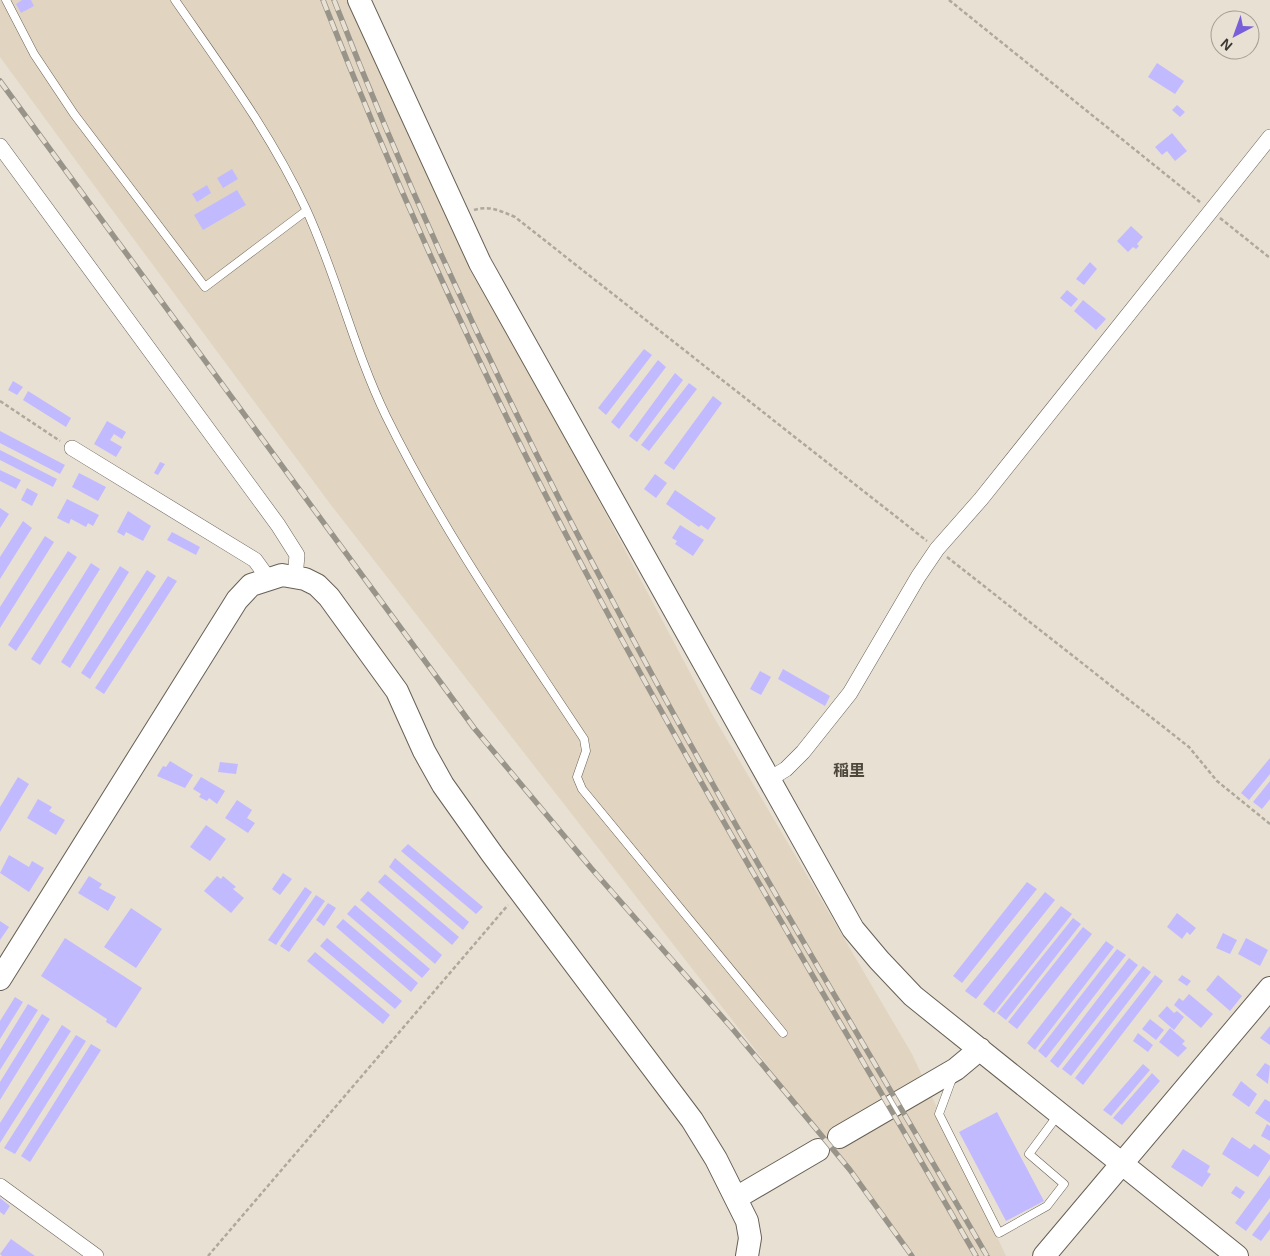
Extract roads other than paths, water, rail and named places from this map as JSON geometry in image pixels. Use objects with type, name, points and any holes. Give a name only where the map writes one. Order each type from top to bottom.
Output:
[{"type":"street","points":[[359,0],[480,262],[768,780],[853,928],[879,960],[913,996],[1238,1256]]},
{"type":"street","points":[[768,780],[786,769],[803,752],[850,693],[918,577],[937,549],[981,499],[1270,137]]},
{"type":"street","points":[[0,146],[278,525],[297,555],[295,578]]},
{"type":"street","points":[[72,448],[255,560],[268,578]]},
{"type":"street","points":[[0,978],[237,600],[251,585],[282,575],[317,585],[330,597],[397,691],[424,751],[443,784],[492,854],[521,890],[692,1120],[716,1159],[747,1221],[750,1238],[747,1256]]},
{"type":"street","points":[[1044,1256],[1270,988]]},
{"type":"street","points":[[838,1137],[956,1069],[980,1049]]},
{"type":"street","points":[[736,1198],[818,1150]]},
{"type":"street","points":[[0,1186],[96,1256]]},
{"type":"lane","points":[[6,0],[34,54],[74,114],[205,287],[306,211]]},
{"type":"lane","points":[[175,0],[271,141],[306,211],[385,414],[425,490],[468,563],[584,739],[586,751],[577,777],[582,789],[783,1033]]},
{"type":"lane","points":[[956,1069],[939,1114],[999,1233],[1047,1206],[1064,1184],[1029,1154],[1059,1113]]},
{"type":"railway","points":[[323,0],[386,153],[453,305],[562,528],[692,766],[976,1256]]},
{"type":"railway","points":[[334,0],[364,76],[462,301],[571,522],[654,678],[747,844],[987,1256]]},
{"type":"railway","points":[[0,81],[474,728],[591,868],[731,1027],[817,1130],[850,1170],[912,1256]]},
{"type":"district","name":"稲里","points":[[849,770]]}]
